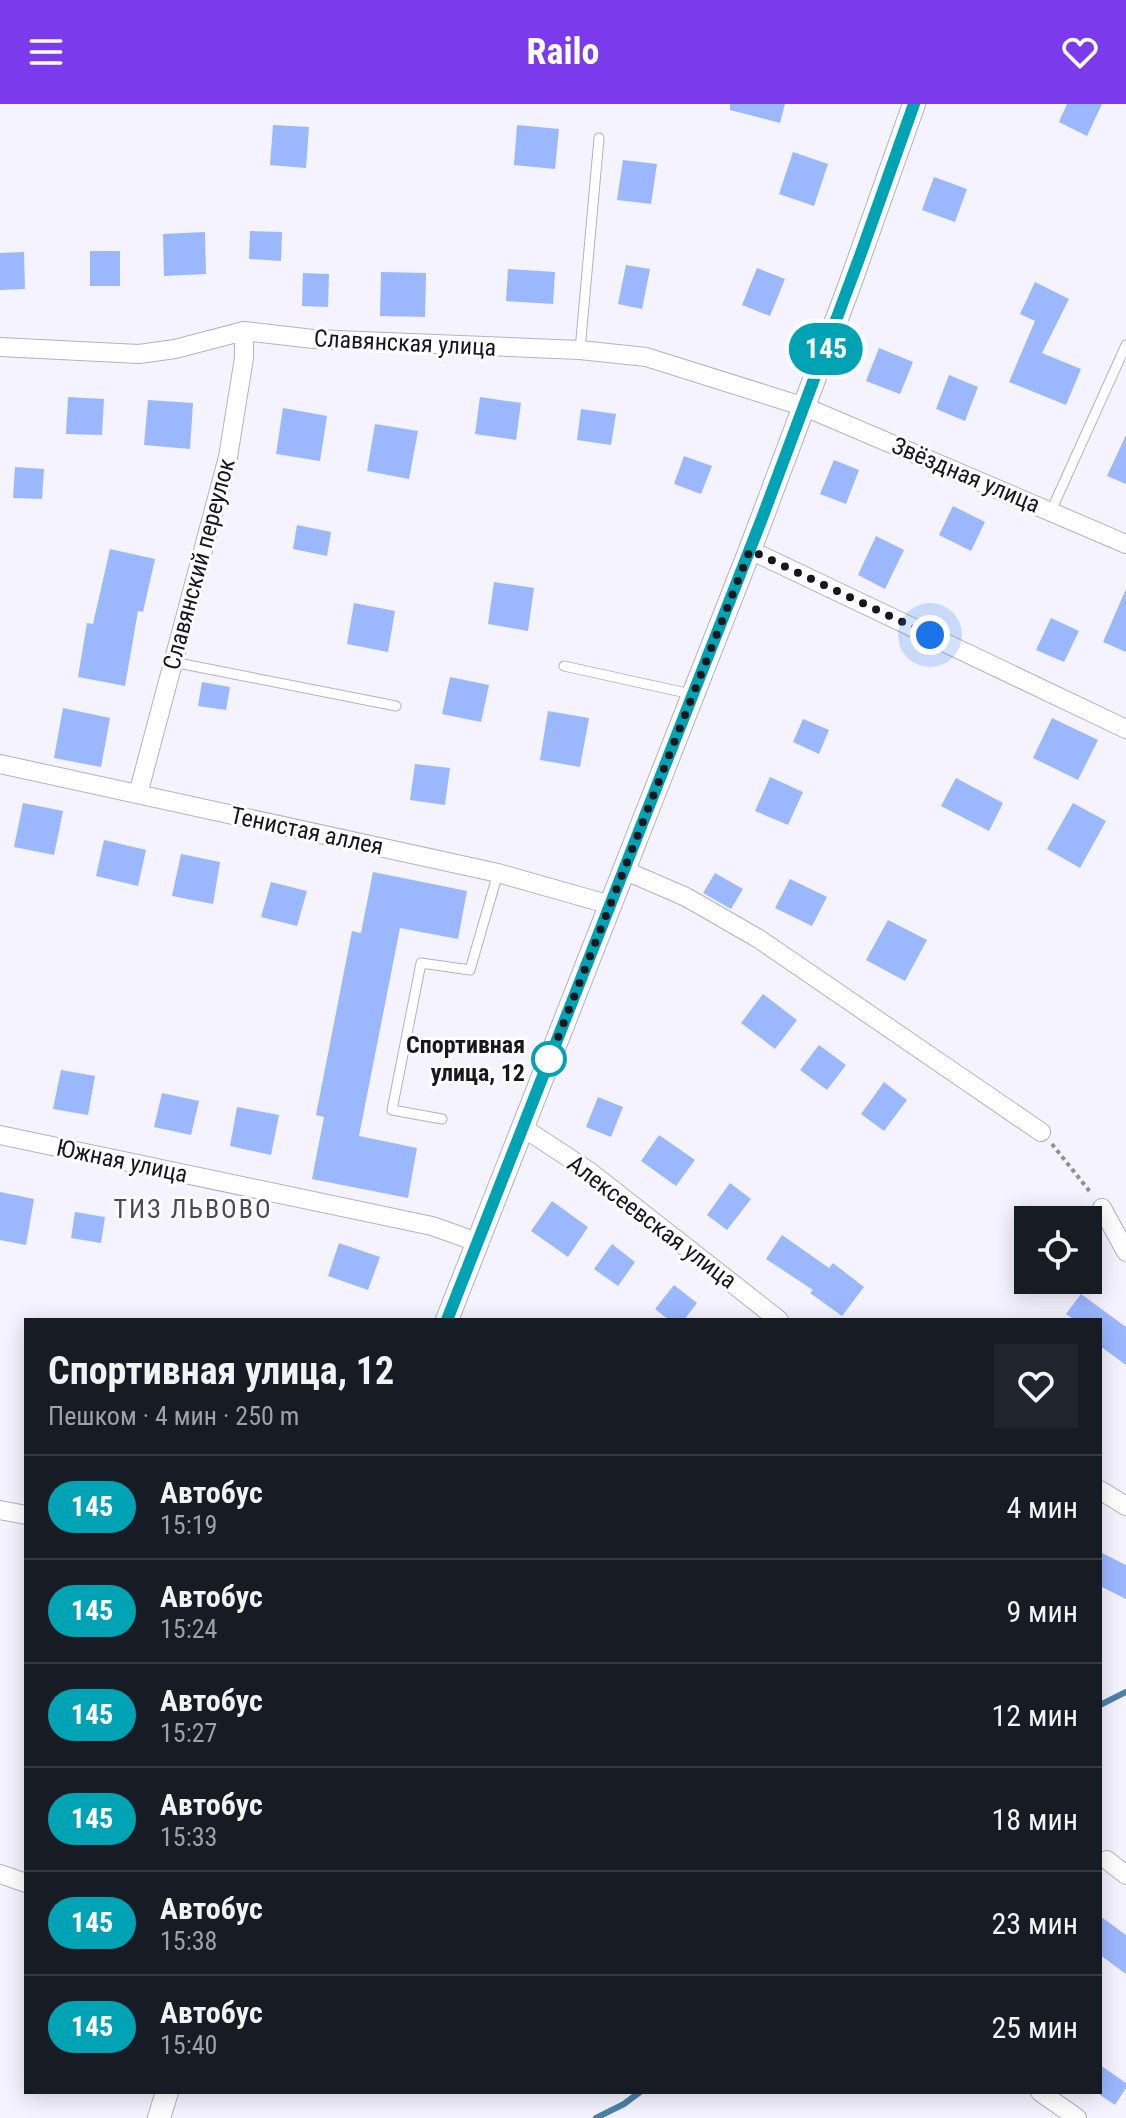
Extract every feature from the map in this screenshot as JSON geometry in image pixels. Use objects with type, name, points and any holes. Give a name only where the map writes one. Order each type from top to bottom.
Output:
[{"type":"street","points":[[448,1318],[626,871],[805,407],[914,104]]},
{"type":"street","name":"Славянская улица","points":[[0,347],[139,354],[175,349],[244,331],[362,342],[580,350],[646,357],[805,407]]},
{"type":"street","name":"Славянский переулок","points":[[138,794],[228,457],[244,358],[244,331]]},
{"type":"street","name":"Звёздная улица","points":[[805,407],[1126,544]]},
{"type":"street","points":[[750,550],[1126,729]]},
{"type":"street","name":"Тенистая аллея","points":[[0,764],[498,873],[611,905]]},
{"type":"street","points":[[626,871],[686,897],[759,939],[1041,1132]]},
{"type":"street","name":"Алексеевская улица","points":[[522,1127],[589,1171],[776,1318]]},
{"type":"street","name":"Южная улица","points":[[0,1135],[432,1226],[477,1242]]},
{"type":"street","points":[[1102,1208],[1126,1252]]},
{"type":"street","points":[[1102,1491],[1126,1506]]},
{"type":"street","points":[[0,1510],[24,1515]]},
{"type":"street","points":[[1107,1860],[1126,1875]]},
{"type":"street","points":[[0,1874],[24,1882]]},
{"type":"street","points":[[159,2118],[166,2094]]},
{"type":"street","points":[[1043,2094],[1077,2118]]},
{"type":"lane","points":[[580,350],[599,138]]},
{"type":"lane","points":[[1051,511],[1126,345]]},
{"type":"lane","points":[[173,662],[396,706]]},
{"type":"lane","points":[[564,666],[694,695]]},
{"type":"lane","points":[[442,1119],[392,1110],[421,963],[470,970],[498,873]]},
{"type":"path","points":[[1041,1132],[1100,1206]]},
{"type":"building","points":[[730,104],[785,104],[780,123],[730,110]]},
{"type":"building","points":[[1067,104],[1102,104],[1087,136],[1059,122]]},
{"type":"building","points":[[273,125],[309,127],[306,168],[270,165]]},
{"type":"building","points":[[517,125],[559,129],[555,169],[514,165]]},
{"type":"building","points":[[793,152],[828,164],[814,206],[779,194]]},
{"type":"building","points":[[623,160],[657,164],[651,204],[617,200]]},
{"type":"building","points":[[934,177],[967,189],[955,222],[922,210]]},
{"type":"building","points":[[250,231],[282,232],[281,261],[249,259]]},
{"type":"building","points":[[205,232],[206,274],[164,276],[163,234]]},
{"type":"building","points":[[90,251],[120,251],[120,286],[90,286]]},
{"type":"building","points":[[24,252],[25,289],[0,290],[0,253]]},
{"type":"building","points":[[626,265],[650,269],[642,309],[618,304]]},
{"type":"building","points":[[757,268],[785,279],[770,316],[742,305]]},
{"type":"building","points":[[508,269],[555,272],[553,304],[506,301]]},
{"type":"building","points":[[381,272],[426,273],[425,317],[380,316]]},
{"type":"building","points":[[303,273],[329,274],[328,307],[302,306]]},
{"type":"building","points":[[1035,282],[1069,299],[1042,353],[1081,369],[1066,405],[1009,382],[1035,321],[1020,314]]},
{"type":"building","points":[[879,348],[913,362],[900,394],[866,381]]},
{"type":"building","points":[[949,375],[978,387],[965,421],[936,409]]},
{"type":"building","points":[[68,397],[104,399],[102,435],[66,434]]},
{"type":"building","points":[[480,397],[521,403],[516,440],[475,434]]},
{"type":"building","points":[[148,400],[193,403],[190,449],[144,445]]},
{"type":"building","points":[[283,408],[327,416],[320,461],[276,454]]},
{"type":"building","points":[[581,409],[616,414],[611,445],[577,440]]},
{"type":"building","points":[[375,424],[418,431],[409,479],[367,471]]},
{"type":"building","points":[[1126,435],[1126,484],[1107,476]]},
{"type":"building","points":[[684,456],[712,466],[701,494],[674,484]]},
{"type":"building","points":[[834,460],[859,470],[846,504],[820,494]]},
{"type":"building","points":[[15,467],[44,469],[42,499],[13,498]]},
{"type":"building","points":[[953,506],[985,522],[971,551],[939,535]]},
{"type":"building","points":[[297,525],[331,532],[327,556],[293,549]]},
{"type":"building","points":[[876,536],[904,550],[885,589],[858,575]]},
{"type":"building","points":[[110,549],[155,559],[143,612],[138,611],[125,686],[78,677],[87,623],[93,624]]},
{"type":"building","points":[[494,582],[534,588],[528,631],[488,624]]},
{"type":"building","points":[[1126,589],[1126,652],[1103,642]]},
{"type":"building","points":[[354,603],[395,611],[388,652],[347,644]]},
{"type":"building","points":[[1051,618],[1079,631],[1064,662],[1036,650]]},
{"type":"building","points":[[450,677],[489,685],[481,722],[442,714]]},
{"type":"building","points":[[202,682],[230,687],[226,710],[198,706]]},
{"type":"building","points":[[63,708],[110,718],[101,767],[54,758]]},
{"type":"building","points":[[548,711],[589,718],[580,767],[540,760]]},
{"type":"building","points":[[1052,718],[1098,740],[1078,780],[1033,758]]},
{"type":"building","points":[[803,719],[829,730],[819,754],[793,742]]},
{"type":"building","points":[[415,764],[450,768],[445,805],[410,800]]},
{"type":"building","points":[[770,777],[803,792],[788,825],[755,811]]},
{"type":"building","points":[[956,778],[1003,803],[989,831],[941,806]]},
{"type":"building","points":[[23,803],[63,811],[54,855],[14,847]]},
{"type":"building","points":[[1073,803],[1106,821],[1080,868],[1047,849]]},
{"type":"building","points":[[104,840],[146,850],[138,886],[96,876]]},
{"type":"building","points":[[181,854],[220,862],[213,904],[172,896]]},
{"type":"building","points":[[373,872],[467,891],[458,939],[400,928],[359,1136],[417,1148],[408,1198],[312,1179],[324,1117],[316,1115],[352,931],[361,933]]},
{"type":"building","points":[[715,873],[743,889],[731,909],[703,893]]},
{"type":"building","points":[[790,879],[827,897],[812,926],[775,908]]},
{"type":"building","points":[[271,882],[307,891],[297,926],[261,917]]},
{"type":"building","points":[[888,920],[927,940],[905,981],[866,960]]},
{"type":"building","points":[[763,994],[797,1020],[775,1049],[741,1023]]},
{"type":"building","points":[[819,1045],[846,1065],[827,1090],[800,1070]]},
{"type":"building","points":[[61,1070],[95,1076],[88,1115],[53,1109]]},
{"type":"building","points":[[884,1082],[907,1100],[884,1131],[861,1114]]},
{"type":"building","points":[[162,1093],[199,1101],[191,1135],[154,1127]]},
{"type":"building","points":[[598,1097],[623,1107],[611,1137],[586,1127]]},
{"type":"building","points":[[237,1107],[279,1115],[271,1155],[230,1146]]},
{"type":"building","points":[[659,1135],[695,1160],[676,1186],[641,1161]]},
{"type":"building","points":[[730,1183],[751,1199],[727,1230],[707,1215]]},
{"type":"building","points":[[0,1192],[34,1199],[26,1245],[0,1240]]},
{"type":"building","points":[[552,1201],[588,1227],[568,1257],[531,1231]]},
{"type":"building","points":[[75,1212],[105,1217],[101,1243],[71,1238]]},
{"type":"building","points":[[782,1235],[829,1268],[833,1263],[864,1287],[842,1316],[810,1293],[813,1290],[766,1259]]},
{"type":"building","points":[[339,1243],[380,1257],[368,1290],[328,1276]]},
{"type":"building","points":[[612,1244],[635,1262],[618,1286],[594,1269]]},
{"type":"building","points":[[674,1285],[697,1303],[686,1318],[666,1318],[655,1309]]},
{"type":"building","points":[[1081,1294],[1126,1327],[1126,1365],[1102,1347],[1102,1318],[1072,1318],[1066,1314]]},
{"type":"building","points":[[1102,1553],[1126,1565],[1126,1599],[1102,1587]]},
{"type":"building","points":[[1102,1917],[1126,1935],[1126,1974],[1102,1956]]},
{"type":"building","points":[[1102,2066],[1126,2083],[1126,2088],[1115,2105],[1100,2095]]},
{"type":"waterway","points":[[1102,1704],[1126,1692]]},
{"type":"waterway","points":[[596,2118],[637,2094]]},
{"type":"bus line","name":"145","points":[[448,1318],[761,521],[914,104]]},
{"type":"place","name":"Спортивная улица, 12","points":[[549,1059]]},
{"type":"district","name":"ТИЗ ЛЬВОВО","points":[[193,1209]]},
{"type":"route","points":[[549,1059],[546,1068],[750,550],[930,635]]}]
